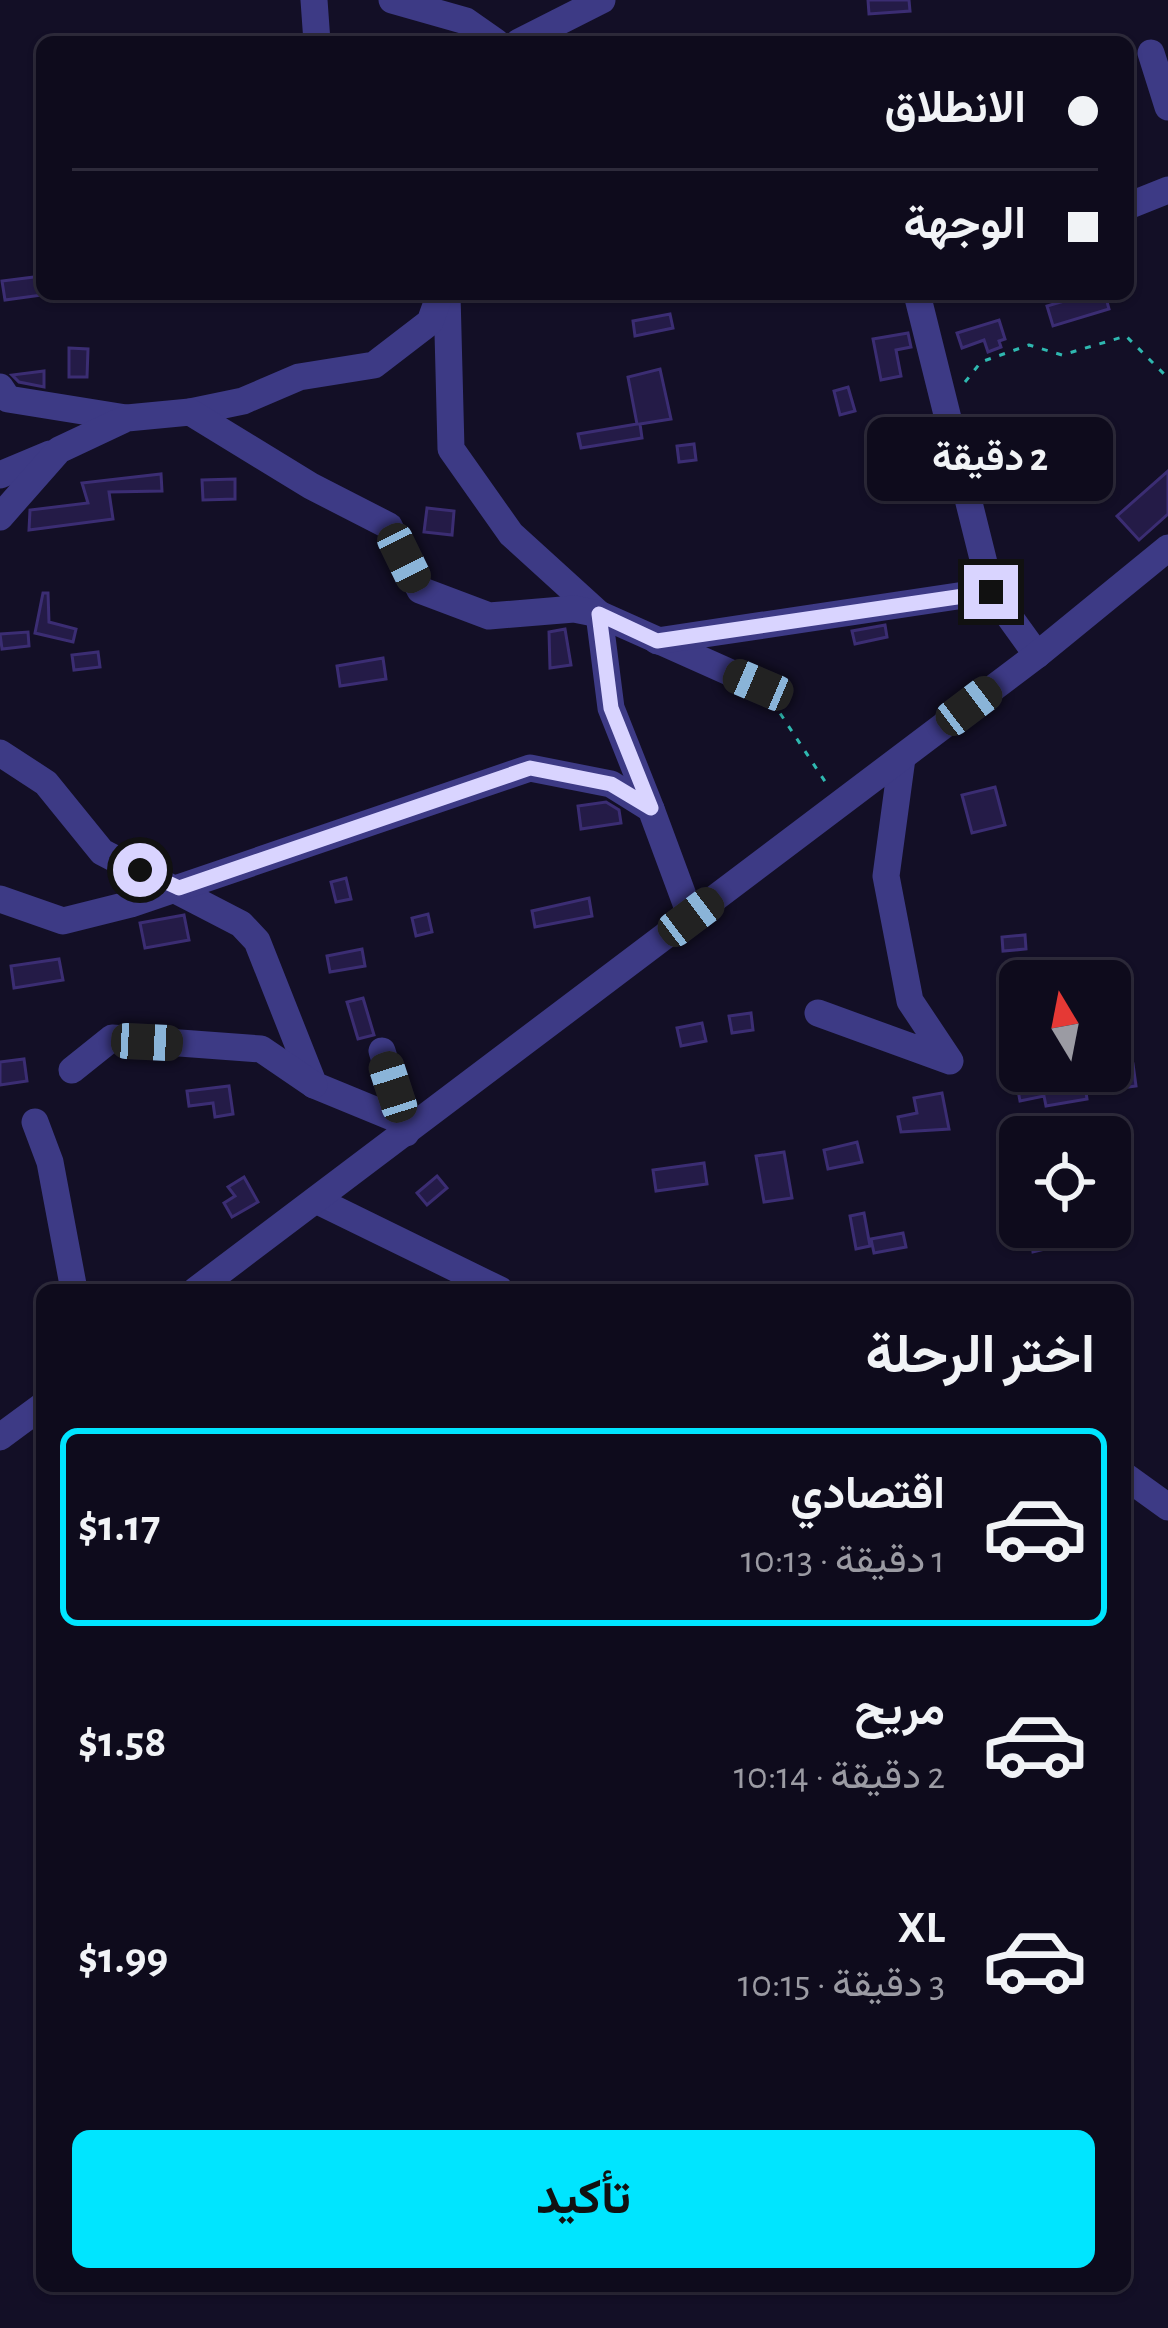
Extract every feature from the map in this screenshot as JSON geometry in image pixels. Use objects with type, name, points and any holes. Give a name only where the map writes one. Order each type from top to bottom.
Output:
[{"type":"street","points":[[314,0],[317,36]]},
{"type":"street","points":[[392,0],[466,21],[487,36]]},
{"type":"street","points":[[531,36],[602,0]]},
{"type":"street","points":[[1151,53],[1168,106]]},
{"type":"street","points":[[1134,204],[1168,190]]},
{"type":"street","points":[[0,387],[8,400],[127,418],[190,412],[244,401],[299,377],[374,365],[430,322],[440,300]]},
{"type":"street","points":[[443,300],[451,448],[511,533],[599,614],[611,708],[691,917]]},
{"type":"street","points":[[918,300],[991,592],[1037,655]]},
{"type":"street","points":[[190,412],[311,486],[389,526],[420,590],[489,616],[574,609],[599,614],[758,685]]},
{"type":"street","points":[[1,471],[127,418]]},
{"type":"street","points":[[0,517],[59,450]]},
{"type":"street","points":[[204,1284],[1037,655],[1168,548]]},
{"type":"street","points":[[657,641],[991,592]]},
{"type":"street","points":[[0,753],[46,783],[102,851],[241,924],[256,941],[314,1085]]},
{"type":"street","points":[[818,1013],[950,1061],[910,1001],[886,876],[902,758]]},
{"type":"street","points":[[0,899],[63,921],[179,888],[530,768],[611,784],[651,808]]},
{"type":"street","points":[[72,1070],[112,1038],[261,1048],[314,1085],[405,1128]]},
{"type":"street","points":[[382,1051],[405,1128]]},
{"type":"street","points":[[35,1122],[50,1162],[73,1284]]},
{"type":"street","points":[[316,1200],[488,1284]]},
{"type":"street","points":[[0,1437],[36,1410]]},
{"type":"street","points":[[1131,1480],[1168,1507]]},
{"type":"path","points":[[945,407],[981,362],[1029,345],[1062,355],[1126,336],[1168,378]]},
{"type":"path","points":[[758,685],[841,804]]},
{"type":"building","points":[[868,0],[909,0],[910,11],[869,14]]},
{"type":"building","points":[[36,277],[36,296],[5,300],[2,281]]},
{"type":"building","points":[[1068,300],[1107,300],[1109,309],[1053,326],[1047,306]]},
{"type":"building","points":[[670,314],[673,328],[635,336],[633,321]]},
{"type":"building","points":[[999,320],[1005,339],[999,341],[1001,347],[988,352],[984,340],[962,348],[957,333]]},
{"type":"building","points":[[908,333],[911,347],[896,350],[901,376],[881,380],[873,339]]},
{"type":"building","points":[[69,348],[88,349],[87,377],[69,377]]},
{"type":"building","points":[[660,369],[671,419],[640,424],[642,438],[581,448],[578,434],[637,424],[628,377]]},
{"type":"building","points":[[44,371],[44,387],[19,382],[12,375]]},
{"type":"building","points":[[848,387],[855,411],[840,415],[834,391]]},
{"type":"building","points":[[694,444],[696,460],[679,462],[677,446]]},
{"type":"building","points":[[928,448],[937,469],[886,489],[878,468]]},
{"type":"building","points":[[1168,471],[1168,514],[1139,540],[1117,516]]},
{"type":"building","points":[[1033,473],[1036,489],[987,499],[983,483]]},
{"type":"building","points":[[161,474],[162,491],[109,492],[113,519],[29,530],[30,510],[88,503],[82,483]]},
{"type":"building","points":[[235,479],[235,499],[203,500],[202,480]]},
{"type":"building","points":[[427,508],[454,511],[452,535],[424,532]]},
{"type":"building","points":[[43,593],[48,593],[49,622],[76,629],[73,642],[35,633]]},
{"type":"building","points":[[885,625],[887,637],[855,644],[852,631]]},
{"type":"building","points":[[565,629],[571,665],[550,668],[549,632]]},
{"type":"building","points":[[28,632],[29,646],[2,649],[0,634]]},
{"type":"building","points":[[98,652],[100,667],[74,670],[72,655]]},
{"type":"building","points":[[383,658],[386,679],[340,686],[337,666]]},
{"type":"building","points":[[995,787],[1005,825],[972,833],[962,795]]},
{"type":"building","points":[[606,802],[619,810],[621,823],[581,829],[578,806]]},
{"type":"building","points":[[346,878],[351,899],[336,902],[331,882]]},
{"type":"building","points":[[589,898],[592,916],[535,927],[532,911]]},
{"type":"building","points":[[428,914],[432,932],[416,936],[412,918]]},
{"type":"building","points":[[184,915],[189,940],[145,948],[140,923]]},
{"type":"building","points":[[1025,935],[1026,949],[1003,951],[1002,937]]},
{"type":"building","points":[[362,949],[365,966],[330,972],[327,956]]},
{"type":"building","points":[[59,959],[63,980],[14,988],[11,966]]},
{"type":"building","points":[[363,998],[374,1035],[358,1039],[347,1002]]},
{"type":"building","points":[[751,1013],[753,1030],[732,1033],[729,1016]]},
{"type":"building","points":[[702,1023],[706,1041],[681,1046],[677,1028]]},
{"type":"building","points":[[24,1059],[27,1081],[0,1085],[0,1062]]},
{"type":"building","points":[[229,1086],[233,1114],[215,1117],[213,1103],[189,1106],[187,1091]]},
{"type":"building","points":[[1018,1092],[1086,1092],[1087,1099],[1046,1106],[1044,1096],[1020,1101]]},
{"type":"building","points":[[942,1093],[949,1129],[901,1132],[898,1117],[917,1113],[914,1098]]},
{"type":"building","points":[[857,1142],[862,1162],[828,1169],[824,1150]]},
{"type":"building","points":[[784,1152],[792,1198],[764,1202],[756,1156]]},
{"type":"building","points":[[704,1163],[707,1184],[656,1191],[653,1170]]},
{"type":"building","points":[[437,1176],[447,1188],[427,1205],[417,1193]]},
{"type":"building","points":[[244,1177],[258,1202],[232,1217],[224,1203],[235,1196],[228,1187]]},
{"type":"building","points":[[864,1213],[870,1246],[856,1249],[850,1216]]},
{"type":"building","points":[[903,1233],[906,1247],[874,1253],[871,1239]]},
{"type":"route","points":[[140,870],[179,888],[530,768],[566,771],[611,784],[651,808],[611,708],[599,614],[657,641],[991,592]]}]
